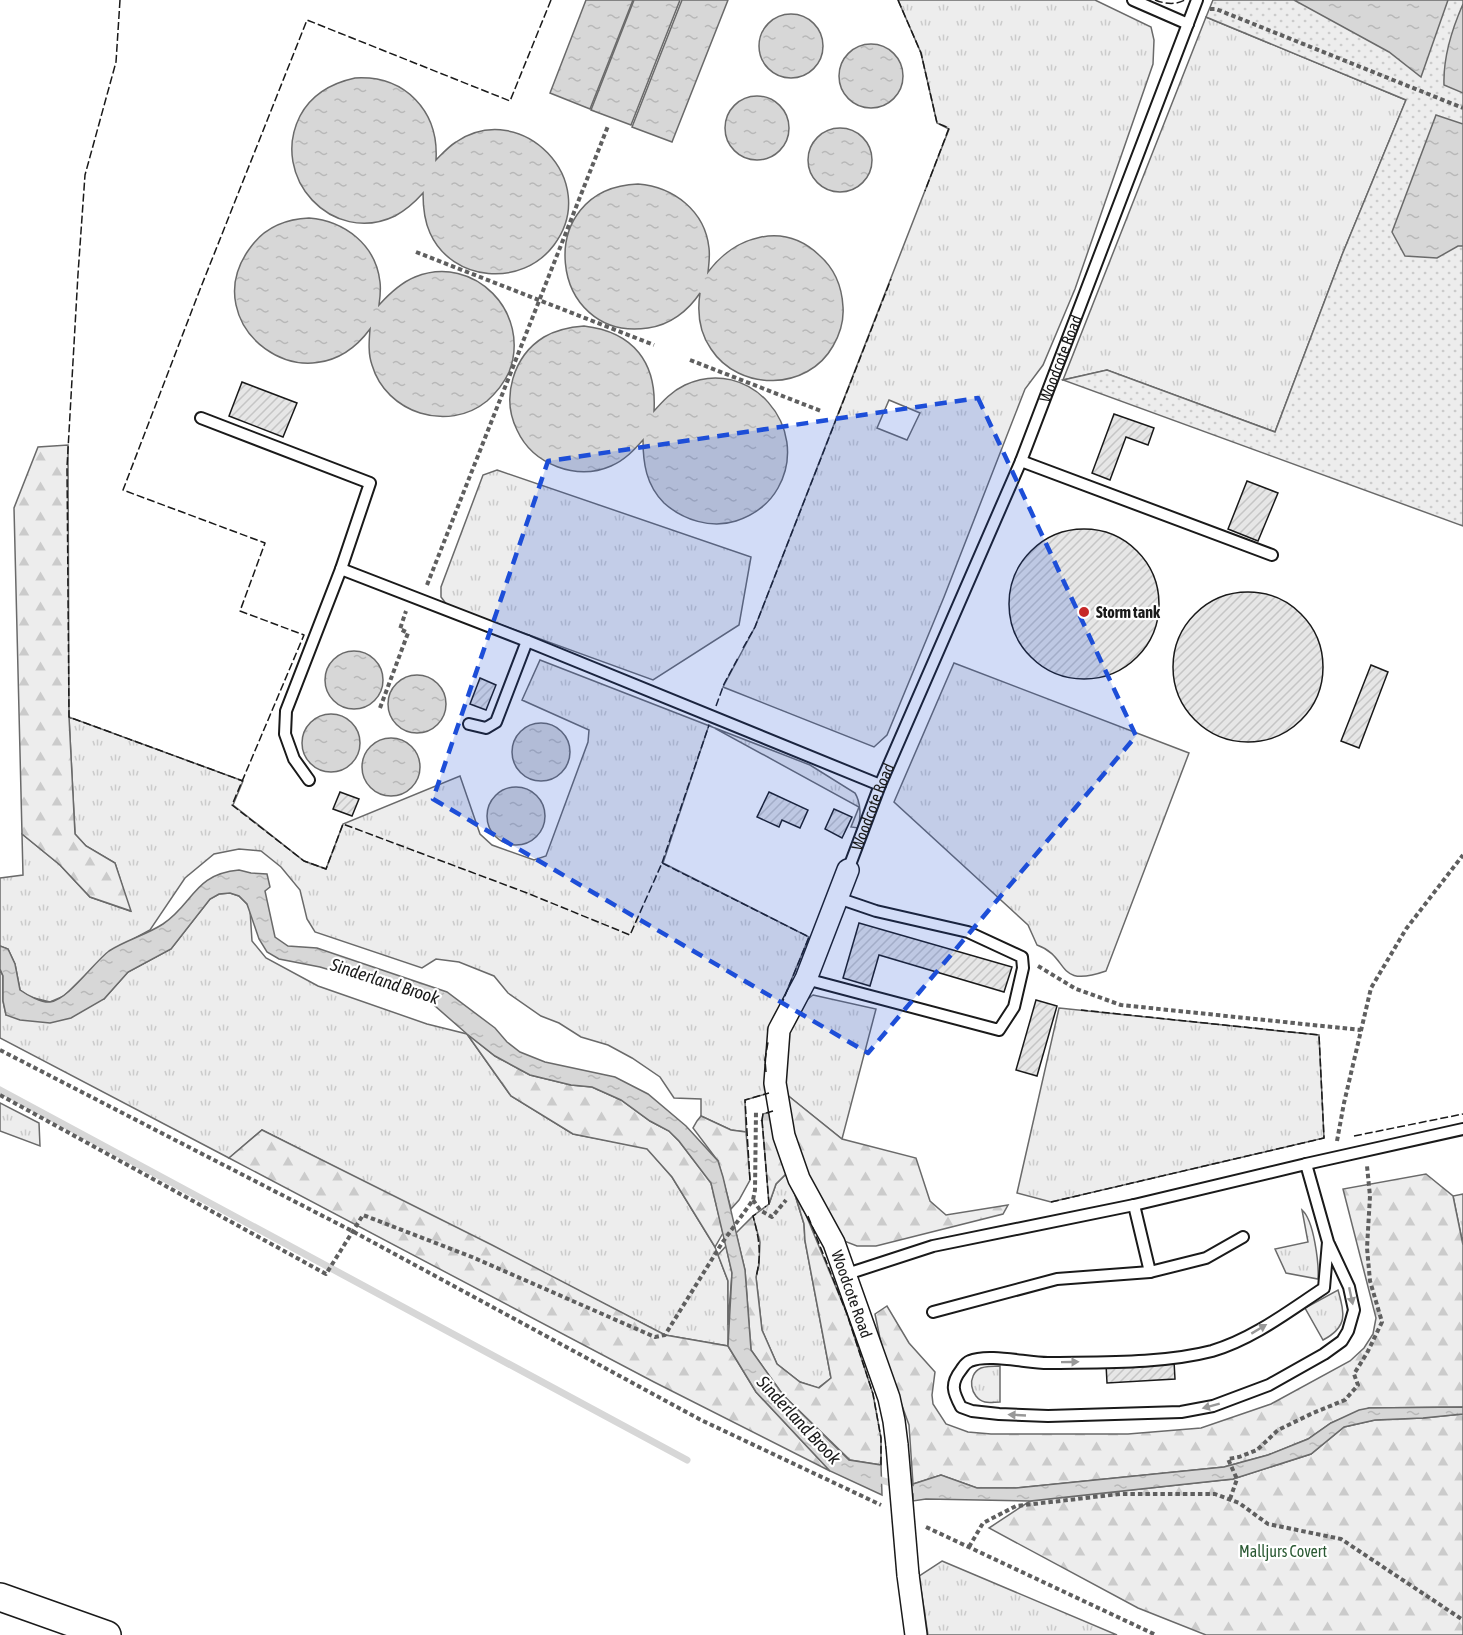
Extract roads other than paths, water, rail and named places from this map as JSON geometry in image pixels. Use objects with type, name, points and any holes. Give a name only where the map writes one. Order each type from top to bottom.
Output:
[{"type":"street","name":"Woodcote Road","points":[[848,870],[806,979],[779,1030],[775,1083],[784,1136],[799,1179],[834,1243],[889,1398],[897,1445],[908,1575],[916,1635]]},
{"type":"street","points":[[0,1597],[106,1635]]},
{"type":"lane","points":[[1133,0],[1188,24]]},
{"type":"lane","name":"Woodcote Road","points":[[848,870],[880,785],[1021,461],[1195,5]]},
{"type":"lane","points":[[201,418],[370,483],[341,569],[286,711],[285,734],[294,759],[309,780]]},
{"type":"lane","points":[[1021,461],[1272,555]]},
{"type":"lane","points":[[341,569],[527,641],[880,785]]},
{"type":"lane","points":[[469,724],[486,728],[496,722],[527,641]]},
{"type":"lane","points":[[806,979],[999,1030],[1014,1006],[1023,969],[1022,957],[968,932],[876,911],[838,897]]},
{"type":"lane","points":[[844,1275],[933,1246],[1134,1204],[1463,1129]]},
{"type":"lane","points":[[1306,1164],[1328,1242],[1349,1287],[1354,1310],[1348,1331],[1342,1341],[1324,1354],[1269,1384],[1213,1406],[1181,1412],[1048,1416],[999,1414],[972,1411],[961,1407],[956,1397],[953,1385],[957,1375],[966,1362],[976,1358],[1036,1363],[1172,1359],[1213,1350],[1246,1337],[1324,1288],[1328,1242]]},
{"type":"lane","points":[[1134,1204],[1150,1272]]},
{"type":"lane","points":[[933,1312],[1057,1279],[1150,1272],[1206,1258],[1243,1237]]},
{"type":"water","points":[[586,0],[633,0],[590,109],[550,93]]},
{"type":"water","points":[[634,0],[680,0],[631,125],[591,110]]},
{"type":"water","points":[[682,0],[728,0],[672,142],[632,127]]},
{"type":"water","points":[[1294,0],[1448,0],[1421,77],[1389,52]]},
{"type":"water","points":[[1463,4],[1463,93],[1444,85],[1449,43]]},
{"type":"water","points":[[785,14],[797,14],[814,23],[821,34],[823,46],[821,58],[814,69],[797,78],[785,78],[773,73],[764,64],[759,52],[759,40],[764,28],[773,19]]},
{"type":"water","points":[[865,44],[877,44],[894,53],[901,64],[903,76],[901,88],[894,99],[877,108],[865,108],[853,103],[844,94],[839,82],[839,70],[844,58],[853,49]]},
{"type":"water","points":[[355,78],[389,83],[403,90],[415,100],[425,112],[432,126],[436,160],[456,142],[481,131],[506,131],[529,138],[548,153],[561,173],[568,196],[566,220],[554,245],[540,259],[524,268],[507,273],[488,274],[470,270],[454,262],[440,249],[426,223],[423,193],[395,216],[372,223],[349,222],[329,214],[312,200],[300,182],[293,162],[293,139],[300,116],[310,102],[323,91]]},
{"type":"water","points":[[751,96],[763,96],[780,105],[787,116],[789,128],[787,140],[780,151],[763,160],[751,160],[739,155],[730,146],[725,134],[725,122],[730,110],[739,101]]},
{"type":"water","points":[[1436,115],[1463,124],[1463,246],[1458,246],[1437,258],[1405,256],[1392,232]]},
{"type":"water","points":[[834,128],[846,128],[863,137],[870,148],[872,160],[870,172],[863,183],[846,192],[834,192],[822,187],[813,178],[808,166],[808,154],[813,142],[822,133]]},
{"type":"water","points":[[638,184],[664,190],[685,203],[694,212],[706,235],[709,251],[708,272],[732,249],[760,237],[790,238],[805,244],[819,255],[836,278],[841,292],[843,312],[838,337],[822,361],[807,372],[791,378],[755,379],[738,373],[723,363],[707,343],[700,322],[700,293],[678,316],[664,324],[648,328],[614,326],[589,312],[573,290],[565,263],[568,235],[580,210],[604,192]]},
{"type":"water","points":[[309,218],[335,224],[356,237],[365,246],[377,269],[380,285],[379,305],[404,282],[437,272],[458,273],[477,281],[493,293],[505,310],[512,329],[514,350],[509,372],[494,395],[471,411],[455,416],[420,413],[404,406],[379,382],[370,356],[370,329],[345,353],[317,363],[290,361],[265,349],[247,330],[236,305],[236,277],[250,248],[262,235],[292,220]]},
{"type":"water","points":[[584,326],[616,335],[639,353],[651,378],[654,411],[680,387],[709,378],[731,380],[752,388],[768,402],[780,421],[787,442],[786,465],[778,488],[770,499],[743,519],[727,523],[707,523],[680,514],[658,496],[649,481],[643,440],[621,461],[598,470],[584,472],[557,467],[534,452],[524,442],[512,418],[510,392],[518,366],[524,355],[544,337],[563,329]]},
{"type":"water","points":[[348,651],[360,651],[370,655],[379,664],[383,686],[375,701],[360,709],[348,709],[338,705],[329,696],[325,686],[325,674],[329,664],[338,655]]},
{"type":"water","points":[[411,675],[423,675],[433,679],[442,688],[446,710],[438,725],[423,733],[411,733],[401,729],[392,720],[388,710],[388,698],[392,688],[401,679]]},
{"type":"water","points":[[325,714],[337,714],[352,722],[360,737],[360,749],[352,764],[337,772],[325,772],[310,764],[302,749],[302,737],[310,722]]},
{"type":"water","points":[[535,723],[547,723],[562,731],[570,746],[570,758],[562,773],[547,781],[535,781],[520,773],[512,758],[512,746],[520,731]]},
{"type":"water","points":[[385,738],[397,738],[412,746],[420,761],[420,773],[412,788],[397,796],[385,796],[370,788],[362,773],[362,761],[370,746]]},
{"type":"water","points":[[510,787],[522,787],[532,791],[541,800],[545,822],[537,837],[522,845],[510,845],[500,841],[491,832],[487,822],[487,810],[491,800],[500,791]]},
{"type":"water","points":[[239,870],[267,874],[270,887],[265,891],[275,937],[288,946],[317,948],[447,992],[495,1028],[520,1052],[545,1062],[615,1077],[648,1094],[686,1126],[718,1161],[723,1177],[745,1270],[751,1350],[783,1395],[849,1460],[881,1465],[882,1495],[830,1471],[756,1392],[728,1346],[732,1273],[711,1183],[669,1131],[650,1121],[621,1100],[592,1087],[571,1085],[530,1075],[495,1056],[427,999],[320,967],[279,959],[267,952],[259,939],[247,904],[239,896],[230,893],[219,894],[210,899],[171,949],[128,972],[104,999],[71,1018],[50,1023],[20,1020],[6,1015],[3,1001],[3,976],[0,969],[0,946],[8,949],[15,964],[20,990],[39,1000],[50,1002],[57,1000],[73,988],[109,951],[163,924],[173,916],[203,883],[224,873]]},
{"type":"water","points":[[1463,1407],[1463,1414],[1375,1420],[1344,1427],[1311,1454],[1233,1479],[1030,1501],[926,1499],[913,1501],[913,1484],[941,1475],[977,1488],[1016,1488],[1224,1467],[1268,1455],[1308,1439],[1331,1423],[1359,1410]]},
{"type":"waterway","points":[[0,1090],[687,1460]]},
{"type":"waterway","name":"Sinderland Brook","points":[[874,1478],[921,1492]]},
{"type":"place","name":"Storm tank","points":[[1084,612]]},
{"type":"park label","name":"Malljurs Covert","points":[[1283,1551]]}]
